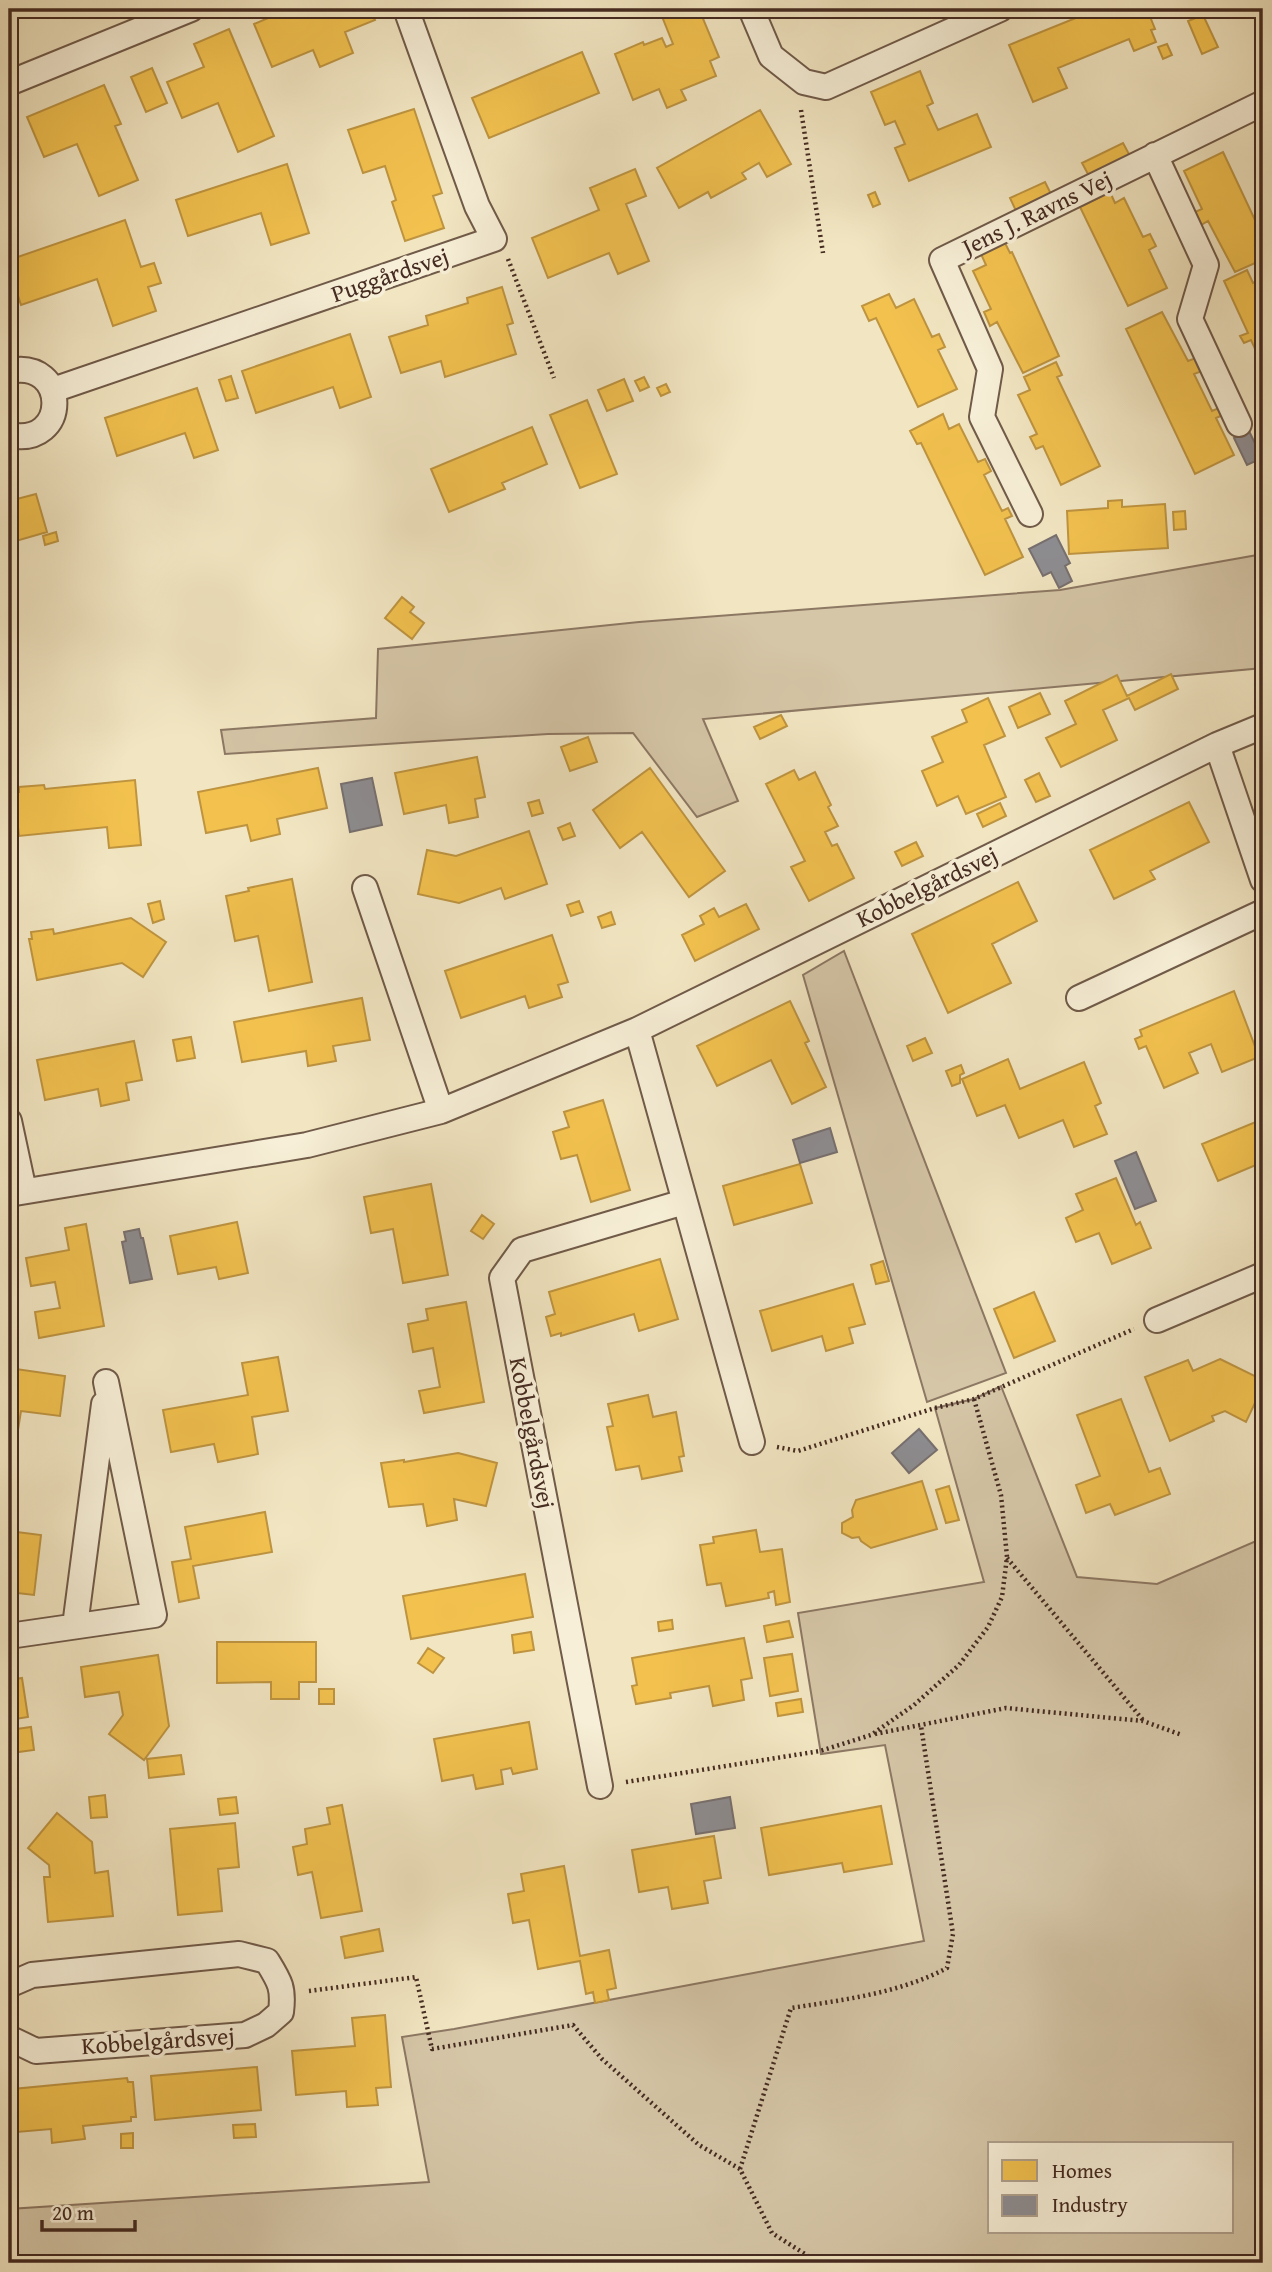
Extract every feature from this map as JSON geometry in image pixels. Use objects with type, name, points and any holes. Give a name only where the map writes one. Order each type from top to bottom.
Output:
[{"type":"street","points":[[9,83],[191,9]]},
{"type":"street","points":[[406,9],[477,206],[494,239]]},
{"type":"street","points":[[751,9],[771,56],[804,82],[826,87],[1000,9]]},
{"type":"street","name":"Jens J. Ravns Vej","points":[[1030,514],[982,417],[990,369],[942,260],[1263,103]]},
{"type":"street","points":[[1155,155],[1206,265],[1190,319],[1240,424]]},
{"type":"street","name":"Puggårdsvej","points":[[53,390],[494,239]]},
{"type":"street","points":[[9,371],[20,369],[35,372],[45,378],[53,390],[55,402],[54,415],[47,425],[33,436],[21,438],[9,435]]},
{"type":"street","name":"Kobbelgårdsvej","points":[[9,1121],[16,1192],[307,1145],[441,1111],[637,1030],[1217,745],[1263,726]]},
{"type":"street","points":[[1217,745],[1263,880]]},
{"type":"street","points":[[365,888],[441,1111]]},
{"type":"street","points":[[1079,998],[1263,912]]},
{"type":"street","points":[[637,1030],[752,1442]]},
{"type":"street","name":"Kobbelgårdsvej","points":[[600,1786],[502,1278],[523,1250],[684,1202]]},
{"type":"street","points":[[1157,1320],[1263,1275]]},
{"type":"street","points":[[9,1636],[154,1615],[106,1382],[75,1626]]},
{"type":"street","points":[[9,1985],[32,1975],[239,1954],[267,1961],[277,1976],[283,1994]]},
{"type":"street","name":"Kobbelgårdsvej","points":[[9,2038],[36,2051],[245,2035],[266,2025],[281,2012],[283,1994]]},
{"type":"path","points":[[804,82],[799,97],[823,253]]},
{"type":"path","points":[[494,239],[505,250],[554,377]]},
{"type":"path","points":[[752,1442],[799,1451],[935,1408],[974,1399],[1157,1320]]},
{"type":"path","points":[[871,1735],[914,1704],[959,1665],[988,1627],[1003,1597],[1007,1557],[1001,1494],[974,1399]]},
{"type":"path","points":[[1007,1557],[1143,1721]]},
{"type":"path","points":[[600,1786],[820,1751],[871,1735],[1006,1708],[1143,1721],[1182,1735]]},
{"type":"path","points":[[740,2169],[791,2008],[850,1998],[926,1979],[947,1968],[953,1934],[921,1726]]},
{"type":"path","points":[[283,1994],[416,1977],[432,2049],[573,2025],[601,2059],[699,2145],[740,2169],[772,2233],[819,2263]]},
{"type":"shaded area","points":[[1263,554],[1263,668],[703,719],[738,801],[697,817],[633,733],[548,734],[225,754],[221,730],[376,718],[378,649],[639,622],[1060,590]]},
{"type":"shaded area","points":[[844,951],[1006,1373],[927,1402],[803,975]]},
{"type":"shaded area","points":[[1001,1386],[1077,1577],[1157,1584],[1263,1538],[1263,2263],[9,2263],[9,2209],[429,2182],[402,2037],[924,1941],[885,1745],[821,1754],[798,1613],[984,1582],[935,1408],[974,1399]]},
{"type":"building: Homes","points":[[289,9],[370,9],[375,20],[345,32],[353,53],[320,67],[313,50],[272,67],[254,24]]},
{"type":"building: Homes","points":[[659,9],[699,9],[719,57],[710,61],[716,76],[681,90],[686,100],[667,108],[659,89],[633,100],[615,54],[643,42],[644,45],[662,38],[666,47],[673,44]]},
{"type":"building: Homes","points":[[1098,9],[1147,9],[1155,29],[1151,30],[1156,42],[1134,51],[1129,39],[1058,68],[1067,88],[1033,102],[1009,45]]},
{"type":"building: Homes","points":[[1203,15],[1218,47],[1202,54],[1188,21]]},
{"type":"building: Homes","points":[[229,29],[274,136],[238,152],[218,103],[182,118],[167,82],[204,67],[194,44]]},
{"type":"building: Homes","points":[[1167,44],[1172,55],[1163,59],[1158,47]]},
{"type":"building: Homes","points":[[582,52],[599,93],[489,138],[472,98]]},
{"type":"building: Homes","points":[[152,68],[167,103],[146,112],[131,77]]},
{"type":"building: Homes","points":[[920,71],[933,103],[927,106],[938,130],[977,114],[991,147],[909,181],[895,148],[905,144],[895,121],[885,125],[871,92]]},
{"type":"building: Homes","points":[[104,85],[121,124],[115,126],[138,180],[99,196],[77,144],[44,157],[27,117]]},
{"type":"building: Homes","points":[[414,109],[442,193],[433,196],[444,228],[405,241],[392,202],[396,200],[385,166],[363,173],[348,130]]},
{"type":"building: Homes","points":[[760,110],[791,164],[767,177],[759,163],[742,173],[746,179],[711,198],[708,192],[679,208],[657,168]]},
{"type":"building: Homes","points":[[1123,143],[1130,156],[1089,176],[1082,163]]},
{"type":"building: Homes","points":[[1223,152],[1263,237],[1263,242],[1255,246],[1262,260],[1235,272],[1208,221],[1201,225],[1195,212],[1202,209],[1184,171]]},
{"type":"building: Homes","points":[[287,164],[309,233],[271,245],[261,213],[188,236],[176,200]]},
{"type":"building: Homes","points":[[635,169],[646,196],[626,204],[649,261],[618,274],[609,253],[548,278],[532,238],[599,210],[590,188]]},
{"type":"building: Homes","points":[[1045,182],[1051,194],[1016,211],[1010,198]]},
{"type":"building: Homes","points":[[875,192],[880,204],[873,207],[868,195]]},
{"type":"building: Homes","points":[[1110,192],[1115,203],[1124,198],[1143,237],[1150,234],[1156,246],[1149,250],[1167,288],[1128,306],[1080,207]]},
{"type":"building: Homes","points":[[125,220],[141,267],[154,263],[161,283],[148,287],[156,311],[113,326],[97,279],[21,305],[9,260]]},
{"type":"building: Homes","points":[[1005,243],[1010,253],[1012,252],[1059,356],[1023,373],[997,322],[990,326],[984,312],[991,309],[973,271],[986,265],[981,254]]},
{"type":"building: Homes","points":[[1247,270],[1253,283],[1263,279],[1263,366],[1251,340],[1244,343],[1240,336],[1248,333],[1224,281]]},
{"type":"building: Homes","points":[[502,287],[513,323],[507,325],[516,354],[445,377],[441,361],[401,373],[389,337],[428,325],[426,316],[468,303],[467,298]]},
{"type":"building: Homes","points":[[889,294],[896,308],[914,299],[932,337],[939,334],[945,347],[938,350],[957,389],[918,407],[876,318],[869,321],[862,306]]},
{"type":"building: Homes","points":[[1162,312],[1188,361],[1196,358],[1202,371],[1194,374],[1212,411],[1219,408],[1223,415],[1216,418],[1234,455],[1195,474],[1126,329]]},
{"type":"building: Homes","points":[[350,334],[371,397],[340,408],[333,387],[256,413],[242,371]]},
{"type":"building: Homes","points":[[1056,362],[1062,375],[1057,377],[1100,466],[1061,485],[1043,446],[1036,449],[1030,437],[1037,434],[1018,395],[1030,390],[1024,377]]},
{"type":"building: Homes","points":[[231,376],[238,398],[226,401],[219,380]]},
{"type":"building: Homes","points":[[644,377],[649,387],[640,391],[635,381]]},
{"type":"building: Homes","points":[[624,379],[633,401],[607,411],[598,390]]},
{"type":"building: Homes","points":[[666,384],[670,392],[661,396],[657,388]]},
{"type":"building: Homes","points":[[197,388],[218,450],[194,458],[185,433],[117,456],[105,418]]},
{"type":"building: Homes","points":[[587,400],[617,474],[580,488],[550,415]]},
{"type":"building: Homes","points":[[943,414],[949,429],[959,424],[978,462],[985,459],[991,471],[984,475],[1002,511],[1008,508],[1012,516],[1005,519],[1023,557],[985,575],[921,443],[917,444],[910,431]]},
{"type":"building: Homes","points":[[532,427],[547,464],[502,483],[505,489],[449,512],[431,469]]},
{"type":"building: Homes","points":[[36,494],[47,532],[9,543],[9,501]]},
{"type":"building: Homes","points":[[1122,500],[1122,507],[1165,504],[1168,548],[1069,554],[1067,511],[1108,508],[1108,501]]},
{"type":"building: Homes","points":[[1185,511],[1186,529],[1174,530],[1173,512]]},
{"type":"building: Homes","points":[[56,532],[58,541],[45,545],[43,536]]},
{"type":"building: Homes","points":[[402,597],[414,607],[410,612],[424,623],[412,639],[385,618]]},
{"type":"building: Homes","points":[[1171,674],[1178,689],[1135,710],[1129,698],[1103,710],[1117,740],[1061,767],[1046,738],[1076,724],[1065,701],[1117,675],[1127,696]]},
{"type":"building: Homes","points":[[1040,693],[1050,714],[1018,728],[1009,707]]},
{"type":"building: Homes","points":[[988,698],[1005,736],[984,745],[1006,797],[966,814],[958,796],[937,806],[922,771],[943,762],[932,737],[967,722],[962,710]]},
{"type":"building: Homes","points":[[781,715],[787,726],[760,739],[754,727]]},
{"type":"building: Homes","points":[[588,737],[597,762],[570,771],[561,747]]},
{"type":"building: Homes","points":[[477,757],[485,797],[475,799],[478,817],[449,823],[446,805],[404,814],[395,773]]},
{"type":"building: Homes","points":[[318,768],[327,808],[277,819],[280,834],[251,841],[247,825],[206,833],[198,792]]},
{"type":"building: Homes","points":[[650,768],[725,871],[689,897],[642,832],[620,848],[593,810]]},
{"type":"building: Homes","points":[[794,770],[799,780],[815,772],[838,826],[825,832],[832,846],[837,844],[854,878],[809,901],[791,867],[805,861],[766,784]]},
{"type":"building: Homes","points":[[1039,773],[1050,796],[1036,802],[1025,780]]},
{"type":"building: Homes","points":[[135,780],[141,845],[109,848],[107,827],[19,836],[14,792],[19,792],[19,787],[44,785],[45,789]]},
{"type":"building: Homes","points":[[539,800],[543,813],[532,816],[528,803]]},
{"type":"building: Homes","points":[[1189,802],[1209,842],[1150,871],[1155,879],[1114,899],[1090,850]]},
{"type":"building: Homes","points":[[1000,803],[1006,816],[983,827],[977,814]]},
{"type":"building: Homes","points":[[570,823],[575,836],[563,840],[558,828]]},
{"type":"building: Homes","points":[[529,831],[547,884],[505,899],[501,888],[459,903],[418,894],[427,850],[456,856]]},
{"type":"building: Homes","points":[[916,842],[923,856],[902,866],[895,852]]},
{"type":"building: Homes","points":[[292,879],[312,982],[269,991],[258,936],[235,941],[226,896],[249,891],[248,888]]},
{"type":"building: Homes","points":[[1018,882],[1037,921],[992,944],[1011,983],[948,1013],[912,934]]},
{"type":"building: Homes","points":[[160,901],[164,919],[153,923],[148,904]]},
{"type":"building: Homes","points":[[579,901],[583,912],[571,916],[567,905]]},
{"type":"building: Homes","points":[[746,904],[759,929],[695,961],[682,935],[704,924],[700,916],[714,908],[719,917]]},
{"type":"building: Homes","points":[[611,912],[615,924],[602,928],[598,917]]},
{"type":"building: Homes","points":[[131,918],[166,942],[143,977],[122,963],[37,980],[29,939],[32,939],[31,932],[53,929],[54,934]]},
{"type":"building: Homes","points":[[552,935],[568,982],[558,985],[562,997],[529,1008],[525,996],[461,1018],[445,971]]},
{"type":"building: Homes","points":[[1234,991],[1259,1057],[1222,1072],[1211,1044],[1189,1053],[1198,1073],[1164,1088],[1146,1046],[1139,1049],[1135,1039],[1142,1036],[1140,1030]]},
{"type":"building: Homes","points":[[362,998],[370,1040],[333,1046],[336,1061],[308,1066],[306,1051],[242,1062],[234,1022]]},
{"type":"building: Homes","points":[[790,1001],[809,1041],[805,1043],[826,1087],[792,1104],[771,1060],[717,1086],[697,1046]]},
{"type":"building: Homes","points":[[191,1037],[195,1058],[177,1061],[173,1040]]},
{"type":"building: Homes","points":[[925,1038],[932,1053],[913,1061],[907,1046]]},
{"type":"building: Homes","points":[[134,1041],[142,1080],[126,1083],[129,1100],[101,1106],[98,1089],[45,1100],[37,1060]]},
{"type":"building: Homes","points":[[1008,1059],[1020,1089],[1084,1062],[1101,1103],[1095,1106],[1107,1134],[1074,1147],[1063,1120],[1019,1138],[1005,1105],[977,1116],[962,1079]]},
{"type":"building: Homes","points":[[961,1065],[964,1073],[960,1075],[960,1083],[952,1086],[946,1071]]},
{"type":"building: Homes","points":[[603,1100],[630,1190],[591,1202],[577,1155],[561,1159],[553,1132],[569,1127],[564,1112]]},
{"type":"building: Homes","points":[[1263,1119],[1263,1162],[1218,1181],[1202,1144]]},
{"type":"building: Homes","points":[[800,1164],[812,1203],[734,1225],[723,1186]]},
{"type":"building: Homes","points":[[1116,1178],[1136,1225],[1140,1222],[1151,1248],[1112,1264],[1099,1233],[1076,1242],[1066,1218],[1083,1210],[1076,1194]]},
{"type":"building: Homes","points":[[431,1184],[448,1275],[403,1283],[393,1229],[371,1233],[364,1197]]},
{"type":"building: Homes","points":[[482,1215],[494,1224],[483,1239],[471,1231]]},
{"type":"building: Homes","points":[[237,1222],[248,1273],[219,1279],[216,1267],[178,1274],[170,1236]]},
{"type":"building: Homes","points":[[86,1224],[104,1326],[39,1338],[35,1312],[60,1308],[55,1282],[31,1286],[26,1258],[69,1250],[65,1228]]},
{"type":"building: Homes","points":[[660,1259],[678,1319],[639,1331],[634,1314],[561,1336],[561,1333],[551,1336],[546,1317],[555,1314],[549,1292]]},
{"type":"building: Homes","points":[[883,1261],[889,1281],[876,1284],[871,1265]]},
{"type":"building: Homes","points":[[853,1284],[865,1324],[849,1328],[853,1343],[826,1351],[822,1336],[772,1351],[760,1311]]},
{"type":"building: Homes","points":[[1034,1292],[1055,1341],[1014,1358],[994,1309]]},
{"type":"building: Homes","points":[[466,1302],[484,1402],[424,1413],[419,1391],[440,1387],[433,1348],[413,1352],[408,1324],[428,1320],[426,1309]]},
{"type":"building: Homes","points":[[278,1357],[288,1411],[252,1417],[258,1454],[218,1462],[214,1444],[171,1452],[163,1410],[248,1395],[242,1363]]},
{"type":"building: Homes","points":[[1220,1359],[1263,1380],[1263,1386],[1246,1422],[1225,1411],[1212,1416],[1214,1421],[1170,1441],[1145,1377],[1188,1360],[1193,1371]]},
{"type":"building: Homes","points":[[9,1368],[65,1376],[60,1416],[21,1411],[18,1430],[9,1429]]},
{"type":"building: Homes","points":[[648,1395],[653,1417],[676,1412],[684,1456],[679,1457],[682,1471],[642,1479],[639,1466],[616,1470],[607,1427],[613,1426],[608,1404]]},
{"type":"building: Homes","points":[[1121,1399],[1149,1472],[1160,1468],[1170,1494],[1115,1515],[1110,1504],[1086,1513],[1076,1485],[1100,1476],[1077,1415]]},
{"type":"building: Homes","points":[[458,1453],[497,1463],[486,1506],[454,1499],[457,1520],[427,1526],[423,1504],[389,1507],[381,1463]]},
{"type":"building: Homes","points":[[922,1481],[937,1529],[871,1548],[859,1537],[852,1538],[842,1533],[842,1523],[853,1517],[852,1510],[856,1500]]},
{"type":"building: Homes","points":[[949,1486],[959,1520],[946,1523],[936,1490]]},
{"type":"building: Homes","points":[[265,1512],[272,1552],[193,1566],[199,1598],[179,1602],[172,1562],[191,1559],[185,1527]]},
{"type":"building: Homes","points":[[756,1530],[760,1552],[782,1549],[790,1602],[776,1605],[774,1591],[768,1593],[769,1598],[726,1606],[721,1583],[707,1585],[700,1545],[714,1543],[713,1537]]},
{"type":"building: Homes","points":[[9,1531],[41,1535],[34,1595],[9,1592]]},
{"type":"building: Homes","points":[[525,1574],[533,1617],[411,1639],[403,1596]]},
{"type":"building: Homes","points":[[672,1620],[673,1629],[659,1631],[658,1622]]},
{"type":"building: Homes","points":[[789,1621],[793,1637],[767,1642],[764,1626]]},
{"type":"building: Homes","points":[[531,1632],[534,1650],[514,1653],[512,1635]]},
{"type":"building: Homes","points":[[744,1638],[752,1678],[741,1680],[744,1700],[713,1706],[709,1686],[670,1693],[671,1698],[636,1704],[632,1686],[637,1685],[632,1658]]},
{"type":"building: Homes","points":[[217,1642],[316,1642],[316,1682],[299,1682],[299,1699],[271,1699],[271,1682],[217,1683]]},
{"type":"building: Homes","points":[[428,1648],[444,1658],[433,1673],[418,1663]]},
{"type":"building: Homes","points":[[792,1654],[798,1691],[770,1696],[764,1658]]},
{"type":"building: Homes","points":[[158,1655],[169,1726],[144,1760],[109,1734],[123,1715],[119,1692],[85,1697],[81,1667]]},
{"type":"building: Homes","points":[[22,1678],[28,1717],[9,1720],[9,1680]]},
{"type":"building: Homes","points":[[319,1689],[334,1689],[334,1704],[319,1704]]},
{"type":"building: Homes","points":[[801,1699],[803,1712],[778,1716],[776,1703]]},
{"type":"building: Homes","points":[[529,1722],[537,1769],[513,1774],[511,1768],[501,1770],[503,1784],[476,1789],[473,1775],[442,1781],[434,1739]]},
{"type":"building: Homes","points":[[31,1727],[34,1750],[11,1753],[9,1730]]},
{"type":"building: Homes","points":[[181,1755],[184,1774],[149,1778],[147,1759]]},
{"type":"building: Homes","points":[[105,1795],[107,1817],[91,1818],[89,1797]]},
{"type":"building: Homes","points":[[236,1797],[238,1813],[220,1815],[218,1799]]},
{"type":"building: Homes","points":[[342,1805],[362,1911],[321,1918],[312,1872],[298,1875],[293,1847],[307,1844],[305,1829],[330,1824],[327,1808]]},
{"type":"building: Homes","points":[[881,1806],[892,1864],[844,1872],[842,1863],[769,1875],[761,1828]]},
{"type":"building: Homes","points":[[57,1813],[92,1842],[95,1873],[108,1871],[113,1916],[48,1922],[44,1877],[50,1877],[49,1865],[28,1848]]},
{"type":"building: Homes","points":[[235,1823],[239,1867],[218,1869],[222,1911],[178,1915],[170,1829]]},
{"type":"building: Homes","points":[[714,1836],[721,1878],[704,1881],[708,1903],[672,1909],[668,1887],[639,1892],[632,1850]]},
{"type":"building: Homes","points":[[564,1866],[580,1956],[609,1950],[616,1988],[607,1990],[609,2000],[595,2003],[593,1992],[586,1994],[580,1961],[538,1969],[529,1920],[513,1923],[508,1894],[524,1891],[521,1874]]},
{"type":"building: Homes","points":[[379,1929],[383,1951],[345,1958],[341,1937]]},
{"type":"building: Homes","points":[[385,2015],[391,2087],[376,2088],[378,2105],[347,2107],[346,2091],[296,2095],[292,2051],[355,2046],[352,2018]]},
{"type":"building: Homes","points":[[257,2067],[261,2110],[155,2120],[151,2076]]},
{"type":"building: Homes","points":[[127,2078],[128,2082],[133,2082],[136,2117],[131,2117],[131,2121],[83,2126],[85,2139],[52,2143],[51,2129],[17,2132],[13,2089]]},
{"type":"building: Homes","points":[[255,2124],[256,2137],[234,2138],[233,2125]]},
{"type":"building: Homes","points":[[133,2133],[133,2148],[121,2148],[121,2134]]},
{"type":"building: Industry","points":[[1249,431],[1262,458],[1247,465],[1234,438]]},
{"type":"building: Industry","points":[[1056,535],[1070,563],[1065,566],[1072,581],[1059,588],[1051,572],[1043,576],[1029,549]]},
{"type":"building: Industry","points":[[372,778],[382,825],[350,832],[341,784]]},
{"type":"building: Industry","points":[[830,1128],[837,1152],[800,1163],[793,1140]]},
{"type":"building: Industry","points":[[1136,1152],[1156,1201],[1135,1209],[1115,1161]]},
{"type":"building: Industry","points":[[139,1229],[152,1279],[130,1283],[122,1242],[126,1241],[124,1232]]},
{"type":"building: Industry","points":[[919,1429],[937,1450],[909,1473],[892,1453]]},
{"type":"building: Industry","points":[[730,1797],[735,1828],[696,1834],[691,1804]]}]
